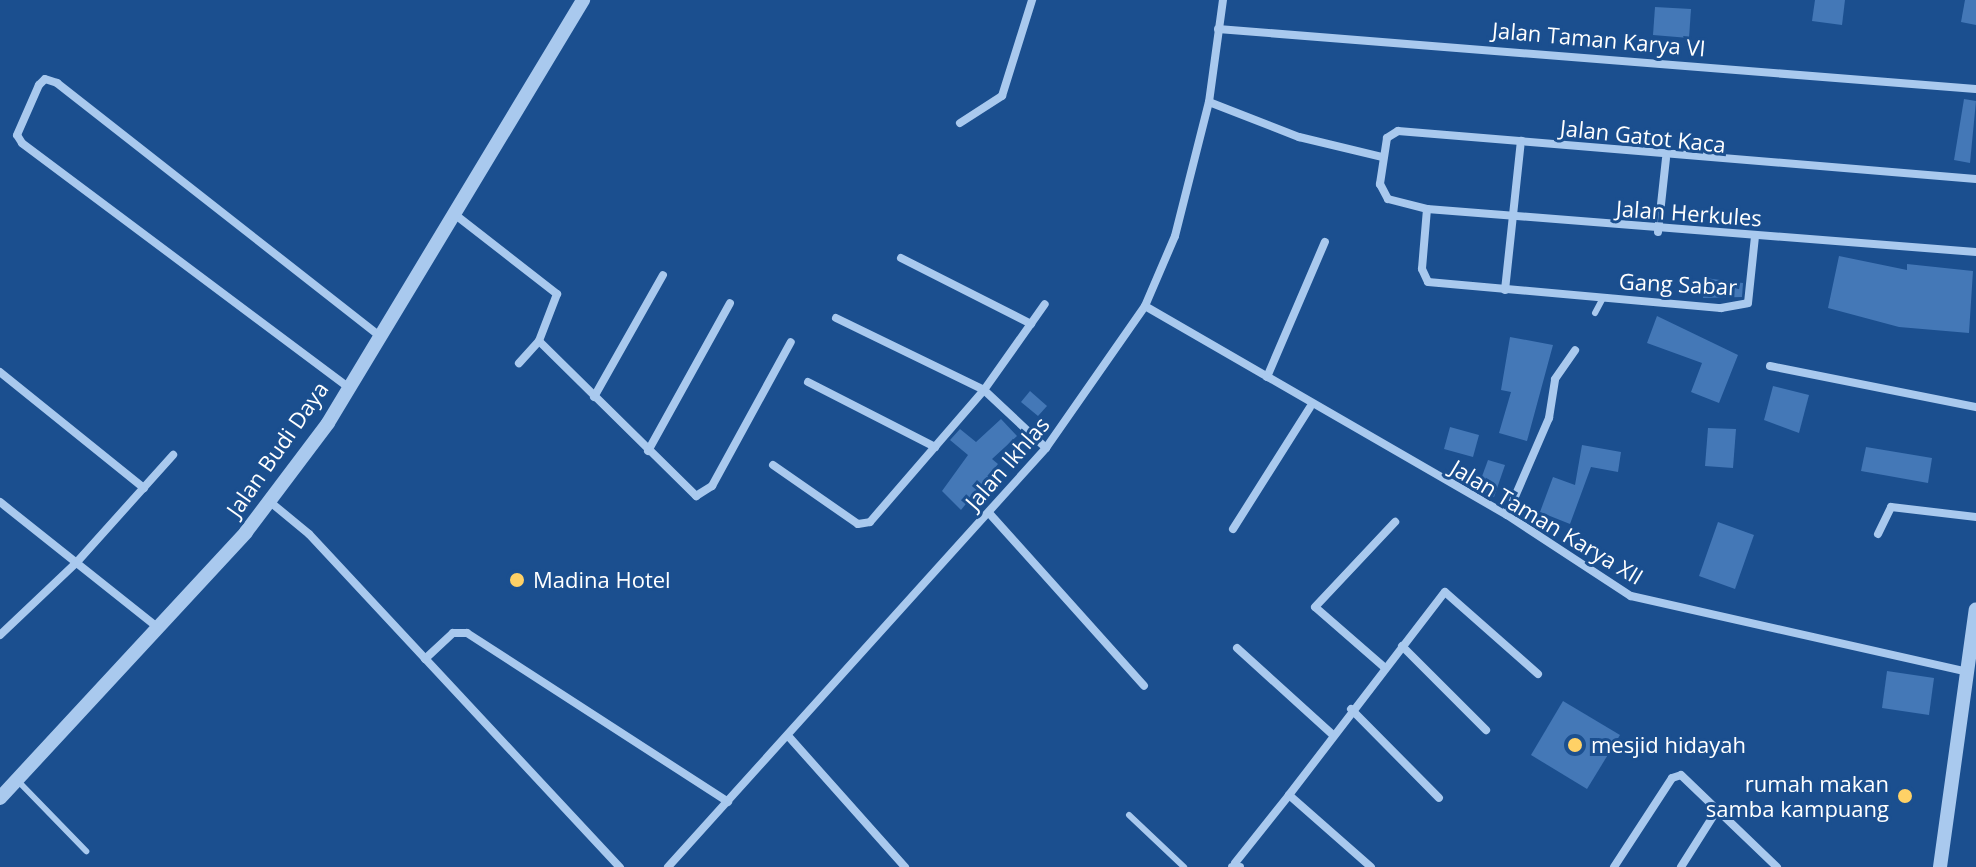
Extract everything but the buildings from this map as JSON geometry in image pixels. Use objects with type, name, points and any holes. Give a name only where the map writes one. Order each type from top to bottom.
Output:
[{"type":"street","name":"Jalan Budi Daya","points":[[0,798],[269,501],[348,387],[377,334],[583,0]]},
{"type":"street","points":[[960,123],[1002,96],[1032,0]]},
{"type":"street","name":"Jalan Ikhlas","points":[[668,867],[790,738],[1046,448],[1145,306],[1175,236],[1209,102],[1223,0]]},
{"type":"street","name":"Jalan Taman Karya VI","points":[[1218,29],[1976,89]]},
{"type":"street","points":[[348,387],[22,143],[17,135],[39,85],[45,79],[57,83],[377,334]]},
{"type":"street","points":[[1209,102],[1299,137],[1382,157]]},
{"type":"street","name":"Jalan Gatot Kaca","points":[[1382,157],[1387,138],[1398,131],[1666,158],[1976,179]]},
{"type":"street","points":[[1505,290],[1521,141]]},
{"type":"street","name":"Jalan Herkules","points":[[1382,157],[1383,191],[1399,205],[1658,232],[1976,252]]},
{"type":"street","points":[[1658,232],[1666,158]]},
{"type":"street","points":[[1427,209],[1425,279],[1505,290],[1603,298]]},
{"type":"street","points":[[453,213],[557,294],[539,341],[519,363]]},
{"type":"street","name":"Gang Sabar","points":[[1603,298],[1745,308],[1755,236]]},
{"type":"street","points":[[1267,377],[1325,242]]},
{"type":"street","points":[[901,258],[1031,324]]},
{"type":"street","points":[[594,397],[663,275]]},
{"type":"street","points":[[648,451],[730,303]]},
{"type":"street","points":[[773,465],[865,524],[984,390],[1045,304]]},
{"type":"street","name":"Jalan Taman Karya XII","points":[[1145,306],[1267,377],[1310,407],[1507,515],[1609,585],[1654,605],[1967,672]]},
{"type":"street","points":[[836,318],[984,390],[1046,448]]},
{"type":"street","points":[[539,341],[691,493],[706,493],[791,342]]},
{"type":"street","points":[[1507,515],[1549,418],[1555,379],[1575,350]]},
{"type":"street","points":[[1770,366],[1976,407]]},
{"type":"street","points":[[0,372],[144,488]]},
{"type":"street","points":[[808,382],[935,447]]},
{"type":"street","points":[[1233,529],[1310,407]]},
{"type":"street","points":[[1,633],[77,562],[173,455]]},
{"type":"street","points":[[269,501],[309,534],[620,867]]},
{"type":"street","points":[[0,502],[157,627]]},
{"type":"street","points":[[1878,534],[1891,507],[1976,517]]},
{"type":"street","points":[[989,513],[1144,686]]},
{"type":"street","points":[[1384,667],[1315,607],[1395,522]]},
{"type":"street","points":[[1236,866],[1351,709],[1449,592],[1538,674]]},
{"type":"street","points":[[1940,867],[1976,609]]},
{"type":"street","points":[[425,659],[464,631],[728,802]]},
{"type":"street","points":[[1402,646],[1486,730]]},
{"type":"street","points":[[1237,648],[1333,735]]},
{"type":"street","points":[[1351,709],[1439,798]]},
{"type":"street","points":[[790,738],[905,867]]},
{"type":"street","points":[[1614,867],[1674,776],[1686,777],[1777,867]]},
{"type":"street","points":[[1289,795],[1371,867]]},
{"type":"street","points":[[1681,867],[1717,810]]},
{"type":"lane","name":"Gang Sabar","points":[[1595,313],[1603,298]]},
{"type":"lane","points":[[18,781],[86,851]]},
{"type":"lane","points":[[1129,815],[1184,867]]},
{"type":"place","name":"Madina Hotel","points":[[517,580]]},
{"type":"place","name":"mesjid hidayah","points":[[1575,745]]},
{"type":"place","name":"rumah makan samba kampuang","points":[[1905,796]]}]
